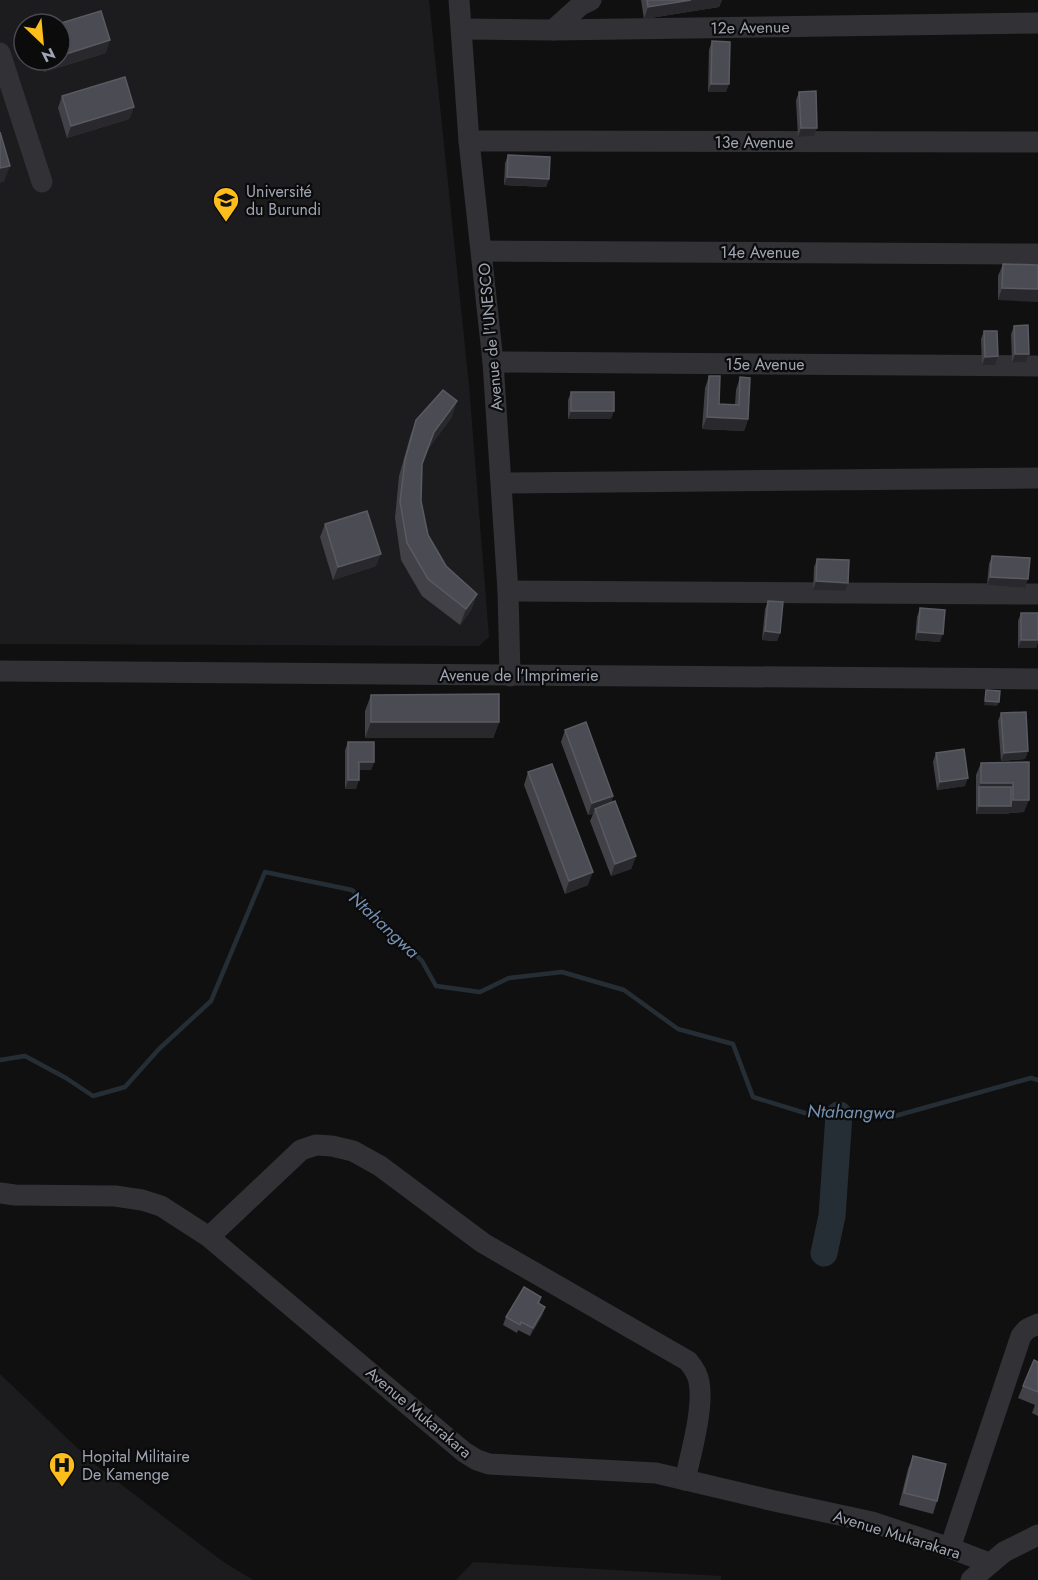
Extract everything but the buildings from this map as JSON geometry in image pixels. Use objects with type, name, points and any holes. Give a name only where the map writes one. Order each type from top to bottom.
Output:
[{"type":"street","name":"Avenue de l'UNESCO","points":[[459,0],[469,141],[493,362],[508,591],[510,676]]},
{"type":"street","points":[[553,30],[581,5],[591,0]]},
{"type":"street","name":"12e Avenue","points":[[462,29],[553,30],[1038,23]]},
{"type":"street","points":[[0,53],[42,182]]},
{"type":"street","name":"13e Avenue","points":[[469,141],[1038,142]]},
{"type":"street","name":"14e Avenue","points":[[482,251],[1038,254]]},
{"type":"street","name":"15e Avenue","points":[[493,362],[1038,366]]},
{"type":"street","points":[[502,483],[1038,478]]},
{"type":"street","points":[[508,591],[1038,594]]},
{"type":"street","name":"Avenue de l'Imprimerie","points":[[0,671],[1038,678]]},
{"type":"street","points":[[209,1237],[301,1149],[316,1145],[353,1151],[380,1166],[483,1243],[688,1361],[699,1380],[700,1393],[695,1435],[685,1479]]},
{"type":"street","name":"Avenue Mukarakara","points":[[0,1193],[115,1196],[142,1200],[161,1206],[209,1237],[456,1445],[477,1460],[489,1464],[638,1471],[685,1479],[872,1522],[988,1563]]},
{"type":"street","points":[[950,1548],[1021,1336],[1027,1329],[1038,1324]]},
{"type":"street","points":[[971,1580],[988,1563],[1038,1528]]},
{"type":"street","points":[[1014,1546],[1038,1535]]},
{"type":"shaded area","name":"Université du Burundi","points":[[0,0],[429,0],[469,385],[489,637],[479,646],[0,644]]},
{"type":"shaded area","name":"Hopital Militaire De Kamenge","points":[[0,1374],[94,1464],[222,1561],[253,1580],[0,1580]]},
{"type":"shaded area","points":[[473,1562],[721,1576],[721,1580],[456,1580]]},
{"type":"waterway","name":"Ntahangwa","points":[[0,1060],[25,1056],[66,1078],[93,1096],[125,1087],[159,1049],[211,1001],[265,872],[352,890],[422,961],[436,986],[480,992],[509,978],[562,972],[624,990],[678,1029],[733,1044],[753,1097],[805,1113],[895,1116],[1031,1078],[1038,1080]]},
{"type":"waterway","points":[[824,1253],[832,1216],[839,1115]]},
{"type":"place","name":"Université du Burundi","points":[[226,223]]},
{"type":"place","name":"Hopital Militaire De Kamenge","points":[[62,1488]]}]
